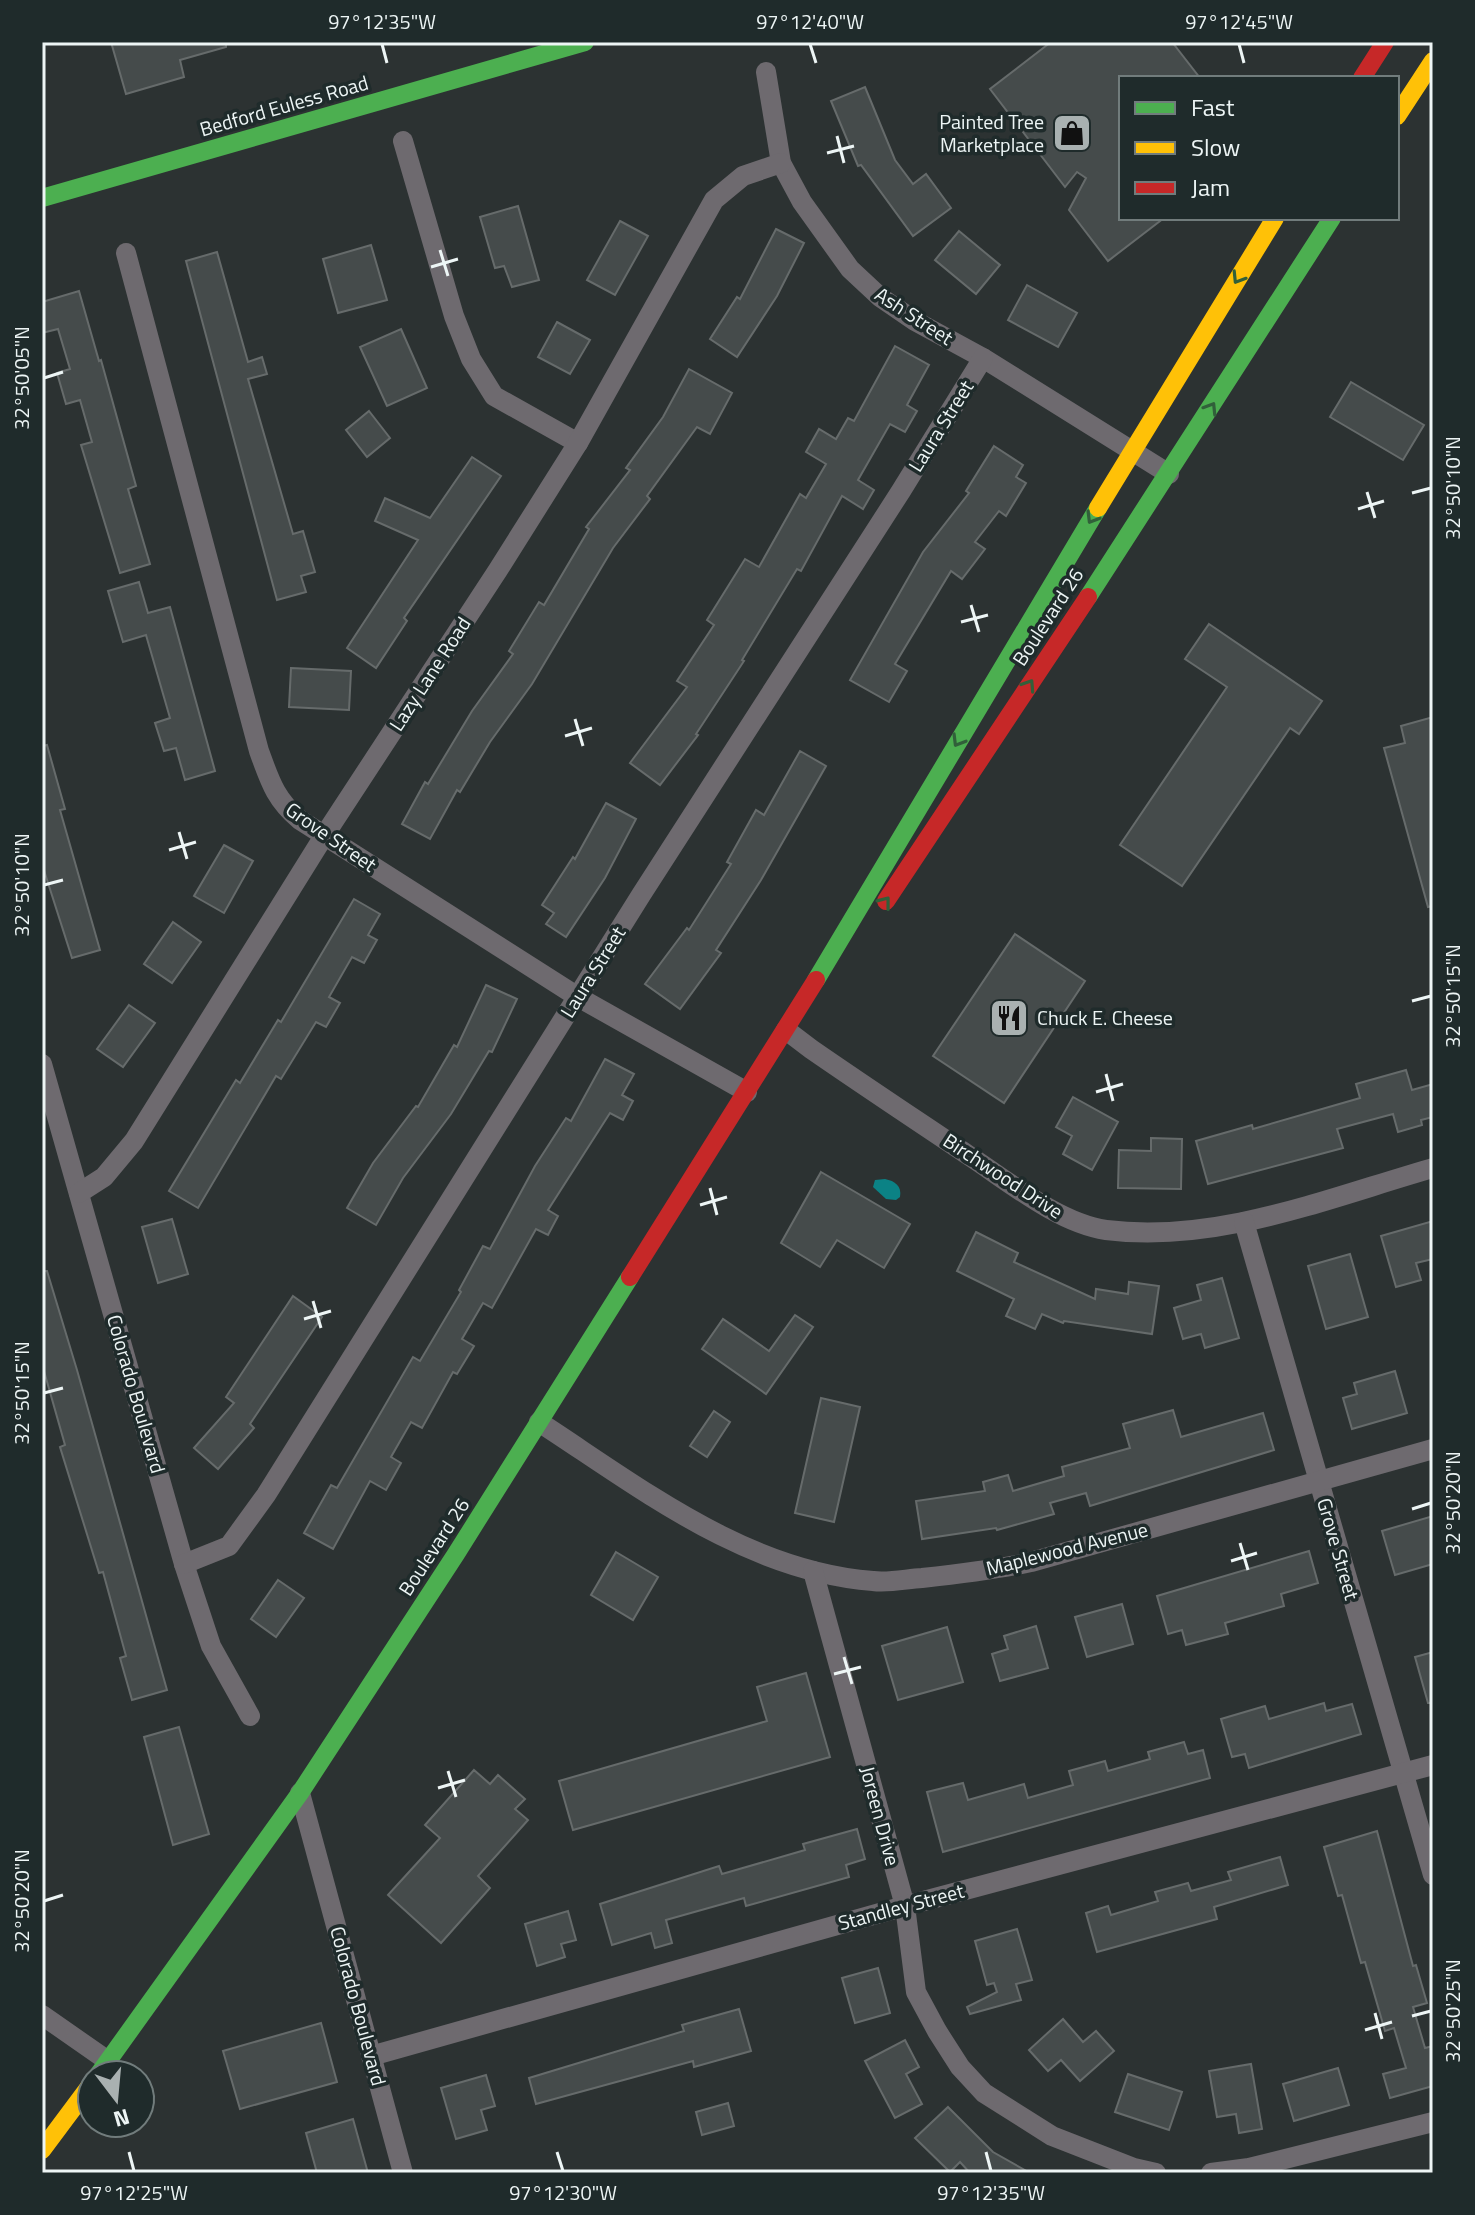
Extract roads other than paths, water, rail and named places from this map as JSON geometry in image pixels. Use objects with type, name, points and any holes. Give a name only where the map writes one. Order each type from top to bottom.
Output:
[{"type":"main road","name":"Bedford Euless Road","points":[[42,198],[585,42]]},
{"type":"main road","points":[[1363,76],[1385,42]]},
{"type":"main road","points":[[1399,113],[1433,61]]},
{"type":"main road","name":"Boulevard 26","points":[[109,2059],[300,1793],[539,1422],[786,1030],[1274,220]]},
{"type":"main road","name":"Boulevard 26","points":[[786,1030],[892,894],[1169,474],[1331,220]]},
{"type":"main road","points":[[42,2150],[76,2104]]},
{"type":"street","name":"Ash Street","points":[[766,72],[781,163],[802,202],[850,269],[880,297],[915,321],[983,358],[1169,474]]},
{"type":"street","points":[[403,141],[454,316],[471,359],[494,396],[578,443]]},
{"type":"street","name":"Lazy Lane Road","points":[[79,1193],[104,1177],[134,1141],[324,836],[578,443],[714,200],[743,176],[781,163]]},
{"type":"street","name":"Grove Street","points":[[126,253],[259,751],[272,788],[283,806],[324,836],[578,997],[747,1092]]},
{"type":"street","name":"Laura Street","points":[[184,1564],[229,1546],[266,1495],[983,358]]},
{"type":"street","name":"Birchwood Drive","points":[[786,1030],[1033,1198],[1073,1220],[1105,1230],[1186,1233],[1244,1222],[1433,1168]]},
{"type":"street","name":"Colorado Boulevard","points":[[42,1064],[184,1564],[211,1646],[250,1716]]},
{"type":"street","name":"Grove Street","points":[[1244,1222],[1433,1875]]},
{"type":"street","name":"Maplewood Avenue","points":[[539,1422],[691,1520],[733,1542],[813,1571],[874,1582],[987,1571],[1031,1562],[1433,1449]]},
{"type":"street","name":"Joreen Drive","points":[[813,1571],[905,1906],[916,1992],[960,2067],[984,2093],[1052,2136],[1134,2168],[1156,2173]]},
{"type":"street","name":"Standley Street","points":[[371,2056],[905,1906],[1433,1765]]},
{"type":"street","name":"Colorado Boulevard","points":[[300,1793],[403,2173]]},
{"type":"street","points":[[42,2015],[93,2059]]},
{"type":"street","points":[[1211,2173],[1249,2168],[1433,2122]]},
{"type":"water","points":[[885,1179],[899,1187],[900,1197],[896,1200],[886,1199],[873,1187],[875,1180]]},
{"type":"place","name":"Painted Tree Marketplace","points":[[1072,133]]},
{"type":"place","name":"Chuck E. Cheese","points":[[1009,1018]]}]
